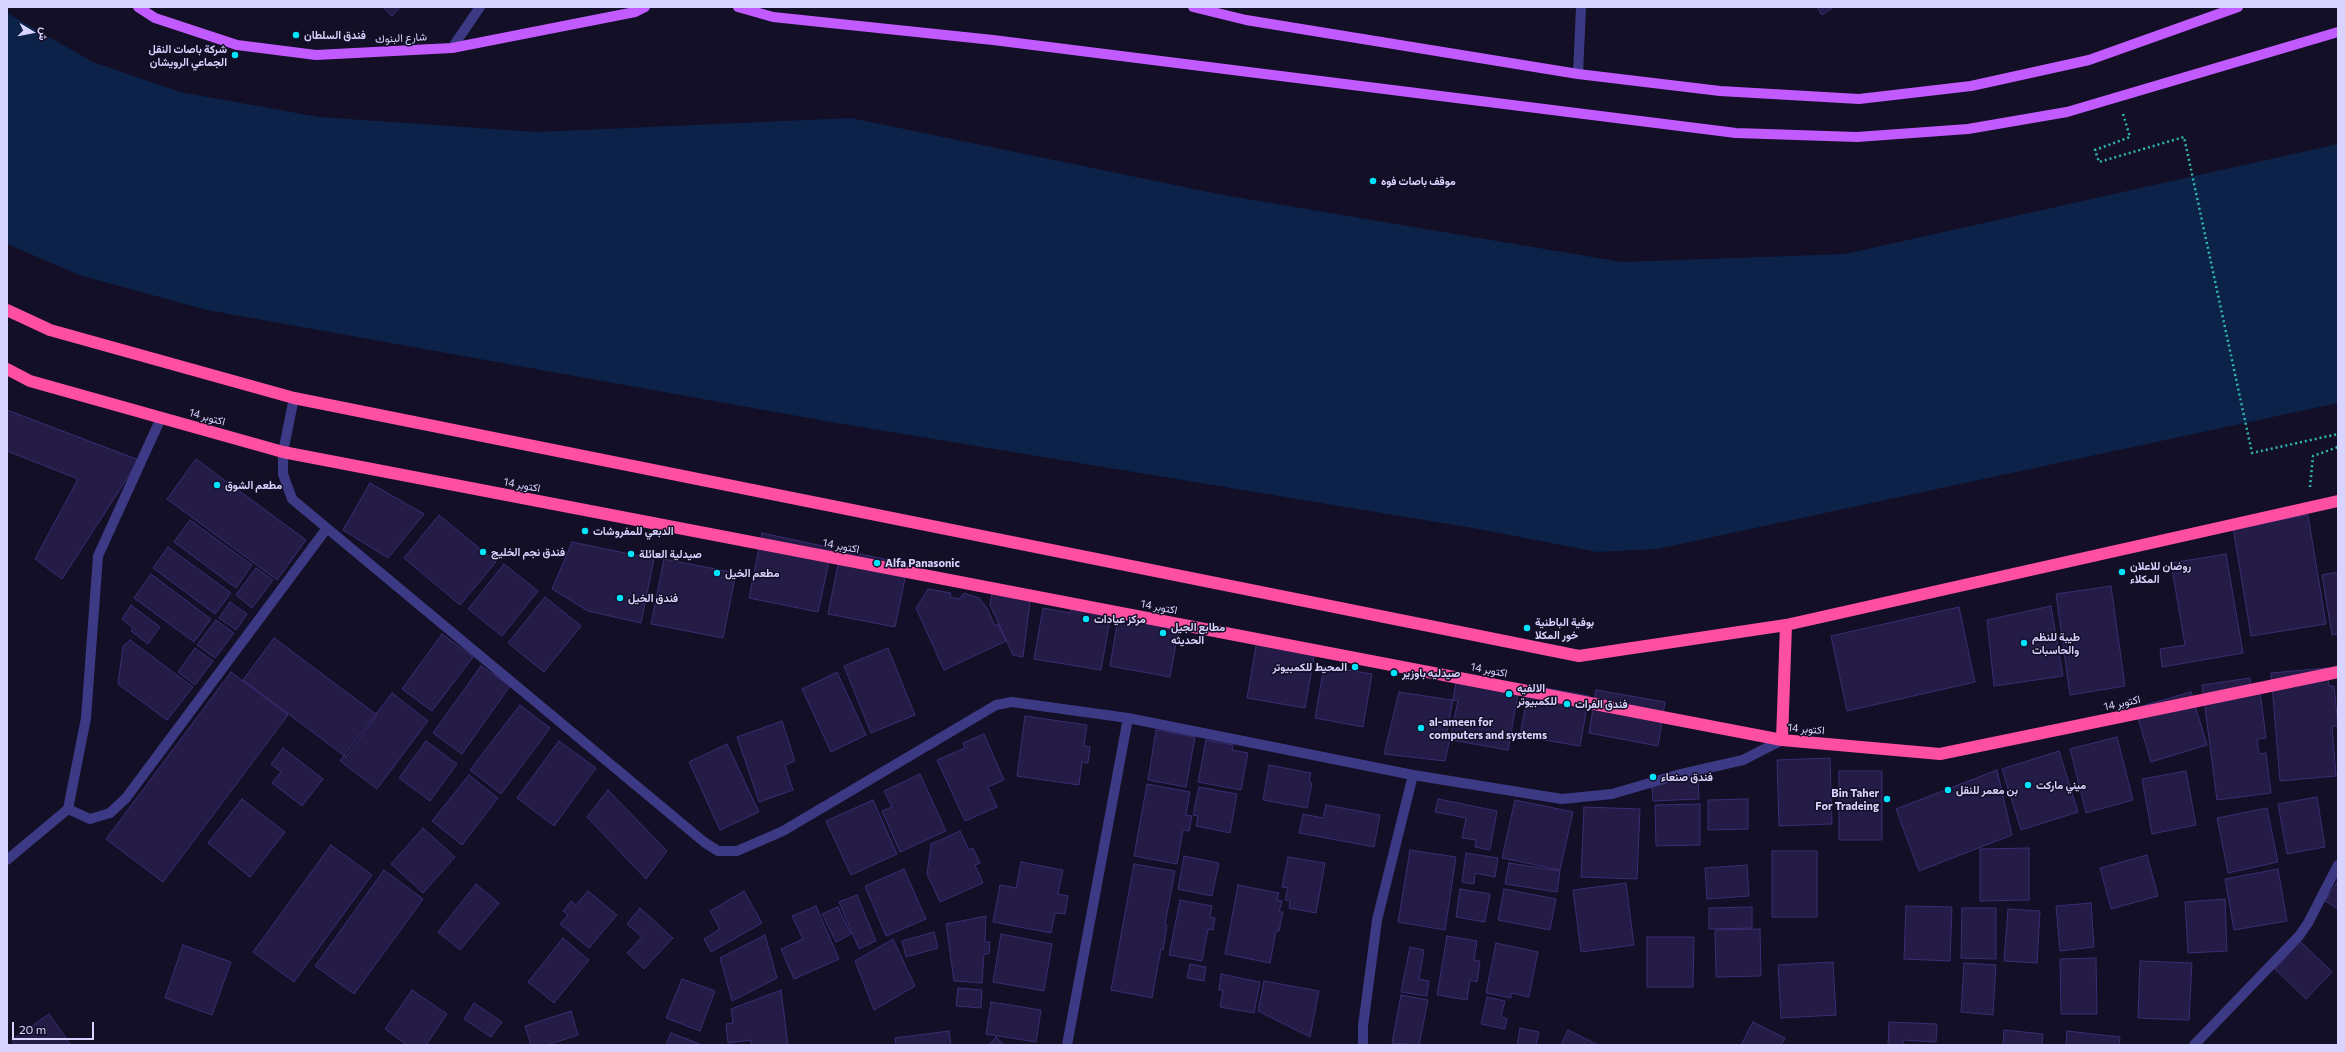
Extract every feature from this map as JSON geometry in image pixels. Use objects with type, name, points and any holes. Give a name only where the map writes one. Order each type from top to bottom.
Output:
[{"type":"highway","points":[[7,310],[50,330],[294,398],[1579,656],[1786,626],[2338,501]]},
{"type":"highway","name":"14 اكتوبر","points":[[7,369],[30,381],[283,452],[1782,740],[1940,754],[2338,672]]},
{"type":"highway","points":[[1782,740],[1786,626]]},
{"type":"main road","name":"شارع البنوك","points":[[138,7],[154,18],[244,46],[316,55],[452,48],[635,12],[645,7]]},
{"type":"main road","points":[[738,7],[773,17],[993,40],[1736,133],[1857,137],[1968,128],[2067,112],[2338,32]]},
{"type":"main road","points":[[1193,7],[1246,20],[1578,74],[1720,91],[1859,98],[1971,86],[2089,60],[2238,7]]},
{"type":"street","points":[[452,48],[480,7]]},
{"type":"street","points":[[1578,74],[1581,7]]},
{"type":"street","points":[[294,398],[283,452],[283,474],[292,499],[704,842],[718,851],[737,851],[783,831],[996,705],[1012,702],[1128,718],[1413,775],[1562,798],[1612,794],[1677,775],[1743,760],[1782,740]]},
{"type":"street","points":[[7,860],[68,809],[86,718],[98,556],[161,418]]},
{"type":"street","points":[[68,809],[90,819],[110,813],[126,798],[327,528]]},
{"type":"street","points":[[1067,1045],[1128,718]]},
{"type":"street","points":[[1363,1045],[1363,1026],[1377,920],[1413,775]]},
{"type":"street","points":[[2194,1045],[2299,936],[2308,923],[2338,865]]},
{"type":"path","points":[[2118,96],[2130,137],[2095,150],[2099,162],[2184,137],[2252,453],[2338,434]]},
{"type":"path","points":[[2309,508],[2313,456],[2338,447]]},
{"type":"water","points":[[7,13],[93,62],[180,92],[319,117],[537,132],[851,118],[1223,195],[1622,262],[1845,254],[2338,144],[2338,403],[1657,549],[1597,552],[1479,529],[831,422],[207,310],[79,275],[7,244]]},
{"type":"building","points":[[383,7],[400,7],[392,16]]},
{"type":"building","points":[[1817,7],[1834,7],[1822,15]]},
{"type":"building","points":[[7,410],[139,460],[62,579],[35,559],[78,479],[7,451]]},
{"type":"building","points":[[196,459],[306,540],[277,580],[167,499]]},
{"type":"building","points":[[370,483],[424,514],[388,558],[343,530]]},
{"type":"building","points":[[439,515],[496,562],[460,605],[404,558]]},
{"type":"building","points":[[2308,515],[2326,624],[2251,636],[2233,528]]},
{"type":"building","points":[[190,520],[252,565],[236,588],[174,542]]},
{"type":"building","points":[[762,533],[832,548],[818,612],[749,598]]},
{"type":"building","points":[[572,542],[654,559],[641,623],[588,611],[552,589]]},
{"type":"building","points":[[168,547],[231,593],[215,614],[153,568]]},
{"type":"building","points":[[841,550],[908,564],[895,627],[828,614]]},
{"type":"building","points":[[2226,554],[2243,653],[2162,667],[2160,649],[2185,645],[2171,563]]},
{"type":"building","points":[[664,559],[736,573],[723,638],[651,624]]},
{"type":"building","points":[[504,564],[538,591],[502,636],[468,609]]},
{"type":"building","points":[[256,568],[273,580],[252,608],[236,595]]},
{"type":"building","points":[[2338,572],[2338,634],[2332,635],[2322,575]]},
{"type":"building","points":[[151,574],[211,619],[194,642],[134,598]]},
{"type":"building","points":[[2111,586],[2125,686],[2070,695],[2056,594]]},
{"type":"building","points":[[993,587],[1024,596],[1030,602],[1023,657],[1013,655],[990,605]]},
{"type":"building","points":[[928,589],[951,593],[950,597],[959,599],[964,593],[979,598],[987,608],[995,626],[998,624],[1006,641],[944,670],[916,608]]},
{"type":"building","points":[[545,597],[581,626],[544,672],[508,643]]},
{"type":"building","points":[[1072,601],[1111,614],[1101,670],[1034,659],[1043,608],[1070,613]]},
{"type":"building","points":[[230,602],[247,614],[236,630],[219,618]]},
{"type":"building","points":[[131,605],[160,627],[148,644],[131,631],[133,628],[122,619]]},
{"type":"building","points":[[2051,606],[2063,676],[1994,686],[1987,620]]},
{"type":"building","points":[[1959,607],[1975,682],[1847,711],[1831,636]]},
{"type":"building","points":[[1119,612],[1180,622],[1170,677],[1110,666]]},
{"type":"building","points":[[216,620],[234,633],[215,658],[197,645]]},
{"type":"building","points":[[442,634],[473,657],[432,711],[402,689]]},
{"type":"building","points":[[274,638],[377,715],[346,757],[243,680]]},
{"type":"building","points":[[130,640],[193,687],[167,720],[118,684],[123,646]]},
{"type":"building","points":[[1257,640],[1315,651],[1305,708],[1247,698]]},
{"type":"building","points":[[195,648],[213,661],[195,685],[178,672]]},
{"type":"building","points":[[888,648],[915,715],[871,733],[844,666]]},
{"type":"building","points":[[481,666],[510,686],[462,754],[433,733]]},
{"type":"building","points":[[1324,666],[1372,674],[1363,727],[1315,718]]},
{"type":"building","points":[[2327,668],[2329,686],[2334,686],[2338,726],[2332,726],[2336,776],[2280,781],[2271,673]]},
{"type":"building","points":[[231,672],[288,715],[163,882],[106,839]]},
{"type":"building","points":[[837,672],[866,735],[831,752],[802,689]]},
{"type":"building","points":[[1457,677],[1519,688],[1508,750],[1446,739]]},
{"type":"building","points":[[2250,678],[2251,692],[2260,691],[2266,738],[2257,739],[2259,754],[2266,753],[2271,793],[2217,800],[2202,685]]},
{"type":"building","points":[[1529,685],[1589,696],[1580,746],[1520,736]]},
{"type":"building","points":[[1596,690],[1665,702],[1658,746],[1589,733]]},
{"type":"building","name":"al-ameen for computers and systems","points":[[1399,692],[1458,701],[1445,761],[1384,754]]},
{"type":"building","points":[[2191,692],[2207,745],[2151,762],[2135,708]]},
{"type":"building","points":[[392,693],[428,721],[377,789],[340,761]]},
{"type":"building","points":[[520,705],[550,728],[501,794],[470,770]]},
{"type":"building","points":[[1025,716],[1087,725],[1084,746],[1090,747],[1088,763],[1082,762],[1079,785],[1017,776]]},
{"type":"building","points":[[782,721],[795,761],[785,765],[793,790],[759,802],[737,737]]},
{"type":"building","points":[[1156,730],[1195,737],[1186,787],[1148,780]]},
{"type":"building","points":[[984,734],[1004,780],[988,787],[997,807],[965,821],[937,760],[965,748],[963,743]]},
{"type":"building","points":[[2117,737],[2133,800],[2086,813],[2070,749]]},
{"type":"building","points":[[1206,740],[1233,745],[1232,750],[1248,753],[1241,790],[1198,782]]},
{"type":"building","points":[[426,741],[457,764],[430,801],[399,778]]},
{"type":"building","points":[[559,741],[596,768],[554,826],[517,798]]},
{"type":"building","points":[[727,744],[759,812],[720,830],[689,762]]},
{"type":"building","points":[[283,748],[323,779],[302,806],[272,783],[281,772],[271,764]]},
{"type":"building","points":[[2059,751],[2078,812],[2021,830],[2002,769]]},
{"type":"building","points":[[1830,758],[1832,824],[1779,826],[1777,760]]},
{"type":"building","points":[[1269,765],[1311,773],[1309,782],[1312,783],[1307,808],[1263,800]]},
{"type":"building","points":[[1997,770],[2012,835],[1919,871],[1896,809]]},
{"type":"building","points":[[1839,771],[1882,771],[1882,840],[1839,840]]},
{"type":"building","points":[[2186,771],[2196,825],[2152,834],[2142,779]]},
{"type":"building","points":[[920,774],[946,831],[900,852],[882,811],[892,807],[884,791]]},
{"type":"building","points":[[1698,774],[1699,799],[1653,801],[1652,786]]},
{"type":"building","points":[[469,775],[498,798],[462,845],[432,821]]},
{"type":"building","points":[[1147,784],[1190,792],[1186,815],[1192,816],[1189,831],[1183,830],[1177,864],[1134,856]]},
{"type":"building","points":[[1199,787],[1237,794],[1230,833],[1196,826],[1198,816],[1193,815]]},
{"type":"building","points":[[608,790],[667,851],[646,879],[587,817]]},
{"type":"building","points":[[2317,797],[2325,847],[2287,854],[2278,804]]},
{"type":"building","points":[[242,799],[285,832],[250,877],[208,843]]},
{"type":"building","points":[[1438,799],[1497,811],[1490,850],[1475,847],[1476,840],[1462,838],[1466,818],[1435,812]]},
{"type":"building","points":[[1748,799],[1748,829],[1708,830],[1708,800]]},
{"type":"building","points":[[873,800],[897,854],[851,875],[826,821]]},
{"type":"building","points":[[1515,800],[1573,812],[1560,870],[1502,858]]},
{"type":"building","points":[[1700,804],[1700,845],[1656,846],[1655,805]]},
{"type":"building","points":[[1326,805],[1380,815],[1374,847],[1299,833],[1303,814],[1323,818]]},
{"type":"building","points":[[1584,807],[1640,809],[1637,879],[1581,877]]},
{"type":"building","points":[[2267,808],[2278,862],[2228,873],[2217,818]]},
{"type":"building","points":[[423,828],[455,857],[423,893],[391,864]]},
{"type":"building","points":[[960,831],[969,850],[973,848],[980,863],[975,865],[983,883],[940,902],[927,874],[931,844]]},
{"type":"building","points":[[331,845],[372,875],[294,982],[253,952]]},
{"type":"building","points":[[2029,848],[2029,900],[1980,901],[1980,849]]},
{"type":"building","points":[[1410,850],[1456,857],[1445,930],[1398,922]]},
{"type":"building","points":[[1772,851],[1817,851],[1817,917],[1772,917]]},
{"type":"building","points":[[1466,853],[1498,858],[1495,877],[1475,873],[1474,884],[1462,882]]},
{"type":"building","points":[[2147,855],[2158,896],[2111,909],[2100,868]]},
{"type":"building","points":[[1184,856],[1219,863],[1212,896],[1178,889]]},
{"type":"building","points":[[1288,857],[1325,863],[1316,913],[1289,908],[1290,901],[1285,900],[1288,888],[1282,887]]},
{"type":"building","points":[[1021,862],[1063,870],[1058,894],[1068,896],[1065,914],[1055,913],[1051,933],[993,922],[1000,885],[1016,888]]},
{"type":"building","points":[[1509,863],[1560,871],[1557,892],[1505,884]]},
{"type":"building","points":[[1134,864],[1175,871],[1165,924],[1167,925],[1163,950],[1161,949],[1152,998],[1111,990]]},
{"type":"building","points":[[1747,865],[1749,896],[1707,899],[1705,868]]},
{"type":"building","points":[[904,869],[926,919],[886,936],[865,886]]},
{"type":"building","points":[[2278,869],[2287,921],[2234,930],[2225,879]]},
{"type":"building","points":[[384,870],[423,899],[354,994],[315,966]]},
{"type":"building","points":[[2338,881],[2338,909],[2325,901]]},
{"type":"building","points":[[1626,883],[1634,945],[1581,952],[1573,890]]},
{"type":"building","points":[[476,884],[499,903],[460,950],[438,932]]},
{"type":"building","points":[[1238,885],[1279,893],[1277,900],[1282,901],[1279,912],[1283,912],[1279,931],[1276,931],[1270,963],[1225,954]]},
{"type":"building","points":[[1460,889],[1490,894],[1485,922],[1456,917]]},
{"type":"building","points":[[1504,889],[1556,899],[1550,930],[1498,920]]},
{"type":"building","points":[[588,891],[617,915],[589,948],[560,924],[568,915],[563,911],[571,901],[576,905]]},
{"type":"building","points":[[744,891],[762,923],[711,952],[704,939],[720,929],[710,911]]},
{"type":"building","points":[[857,895],[876,941],[859,949],[839,902]]},
{"type":"building","points":[[2225,899],[2227,951],[2188,953],[2185,902]]},
{"type":"building","points":[[1180,900],[1212,906],[1210,917],[1215,918],[1213,930],[1208,929],[1202,961],[1169,955]]},
{"type":"building","points":[[2091,903],[2094,947],[2060,951],[2056,906]]},
{"type":"building","points":[[816,906],[839,959],[794,979],[781,949],[803,939],[792,916]]},
{"type":"building","points":[[1906,906],[1952,907],[1950,961],[1904,959]]},
{"type":"building","points":[[838,907],[851,934],[836,942],[822,914]]},
{"type":"building","points":[[1752,907],[1752,928],[1709,929],[1709,908]]},
{"type":"building","points":[[640,908],[673,938],[644,969],[627,953],[642,937],[627,924]]},
{"type":"building","points":[[1962,908],[1996,908],[1996,959],[1961,958]]},
{"type":"building","points":[[2008,909],[2040,911],[2037,963],[2004,961]]},
{"type":"building","points":[[986,916],[985,942],[990,942],[989,954],[984,954],[982,983],[954,981],[946,924]]},
{"type":"building","points":[[1760,929],[1761,976],[1716,977],[1715,930]]},
{"type":"building","points":[[934,932],[938,948],[906,957],[902,941]]},
{"type":"building","points":[[1001,934],[1052,944],[1044,991],[993,982]]},
{"type":"building","points":[[765,935],[777,978],[732,1001],[720,958]]},
{"type":"building","points":[[1447,936],[1477,941],[1474,960],[1480,961],[1477,982],[1470,980],[1467,1000],[1437,995]]},
{"type":"building","points":[[1647,937],[1694,937],[1693,987],[1647,987]]},
{"type":"building","points":[[563,938],[589,960],[554,1003],[528,982]]},
{"type":"building","points":[[893,939],[915,986],[874,1010],[855,961]]},
{"type":"building","points":[[2300,941],[2332,972],[2306,999],[2275,969]]},
{"type":"building","points":[[1496,943],[1538,952],[1529,997],[1511,993],[1511,998],[1486,993]]},
{"type":"building","points":[[183,945],[231,962],[212,1015],[165,998]]},
{"type":"building","points":[[1410,947],[1424,950],[1419,979],[1429,981],[1427,996],[1401,992]]},
{"type":"building","points":[[2096,958],[2097,1014],[2061,1014],[2060,959]]},
{"type":"building","points":[[2140,961],[2192,963],[2189,1020],[2138,1018]]},
{"type":"building","points":[[1833,962],[1836,1015],[1781,1018],[1778,965]]},
{"type":"building","points":[[1964,963],[1996,965],[1993,1015],[1961,1012]]},
{"type":"building","points":[[1190,964],[1206,967],[1204,981],[1187,978]]},
{"type":"building","points":[[1221,974],[1260,982],[1254,1013],[1220,1007],[1223,990],[1219,990]]},
{"type":"building","points":[[682,979],[715,991],[700,1031],[666,1018]]},
{"type":"building","points":[[1264,981],[1319,991],[1310,1037],[1258,1011]]},
{"type":"building","points":[[958,988],[982,990],[981,1008],[956,1006]]},
{"type":"building","points":[[412,990],[447,1014],[426,1045],[407,1045],[385,1029]]},
{"type":"building","points":[[781,990],[788,1045],[751,1045],[751,1040],[728,1043],[726,1024],[733,1023],[731,1009]]},
{"type":"building","points":[[1401,995],[1428,1000],[1419,1045],[1392,1043]]},
{"type":"building","points":[[1487,997],[1505,1001],[1501,1017],[1507,1019],[1505,1029],[1481,1024]]},
{"type":"building","points":[[991,1002],[1041,1010],[1036,1042],[986,1034]]},
{"type":"building","points":[[474,1003],[502,1022],[491,1037],[464,1019]]},
{"type":"building","points":[[571,1011],[578,1035],[547,1045],[531,1045],[525,1026]]},
{"type":"building","points":[[49,1014],[71,1045],[15,1045],[12,1040]]},
{"type":"building","points":[[1753,1022],[1785,1038],[1781,1045],[1741,1045]]},
{"type":"building","points":[[1889,1022],[1937,1024],[1936,1042],[1903,1040],[1903,1045],[1888,1045]]},
{"type":"building","points":[[1520,1028],[1539,1032],[1536,1045],[1517,1045]]},
{"type":"building","points":[[1568,1030],[1598,1045],[1561,1045]]},
{"type":"building","points":[[2004,1030],[2043,1034],[2042,1045],[2003,1045]]},
{"type":"building","points":[[949,1031],[951,1045],[896,1045],[895,1038]]},
{"type":"building","points":[[2067,1031],[2120,1037],[2119,1045],[2066,1045]]},
{"type":"building","points":[[671,1033],[702,1045],[666,1045]]},
{"type":"building","points":[[996,1037],[1004,1045],[989,1045]]},
{"type":"place","name":"فندق السلطان","points":[[296,35]]},
{"type":"place","name":"شركة باصات النقل الجماعي الرويشان","points":[[235,55]]},
{"type":"place","name":"موقف باصات فوه","points":[[1373,181]]},
{"type":"place","name":"مطعم الشوق","points":[[217,485]]},
{"type":"place","name":"الدبعي للمفروشات","points":[[585,531]]},
{"type":"place","name":"فندق نجم الخليج","points":[[483,552]]},
{"type":"place","name":"صيدلية العائلة","points":[[631,554]]},
{"type":"place","name":"Alfa Panasonic","points":[[877,563]]},
{"type":"place","name":"روضان للاعلان المكلاء","points":[[2122,572]]},
{"type":"place","name":"مطعم الخيل","points":[[717,573]]},
{"type":"place","name":"فندق الخيل","points":[[620,598]]},
{"type":"place","name":"مركز عيادات","points":[[1086,619]]},
{"type":"place","name":"بوفية الباطنية خور المكلا","points":[[1527,628]]},
{"type":"place","name":"مطابع الجيل الحديثه","points":[[1163,633]]},
{"type":"place","name":"طيبة للنظم والحاسبات","points":[[2024,643]]},
{"type":"place","name":"المحيط للكمبيوتر","points":[[1355,667]]},
{"type":"place","name":"صيدليه باوزير","points":[[1394,673]]},
{"type":"place","name":"الالفيه للكمبيوتر","points":[[1509,694]]},
{"type":"place","name":"فندق الفرات","points":[[1567,704]]},
{"type":"place","name":"al-ameen for computers and systems","points":[[1421,728]]},
{"type":"place","name":"فندق صنعاء","points":[[1653,777]]},
{"type":"place","name":"ميني ماركت","points":[[2028,785]]},
{"type":"place","name":"بن معمر للنقل","points":[[1948,790]]},
{"type":"place","name":"Bin Taher For Tradeing","points":[[1887,799]]}]
